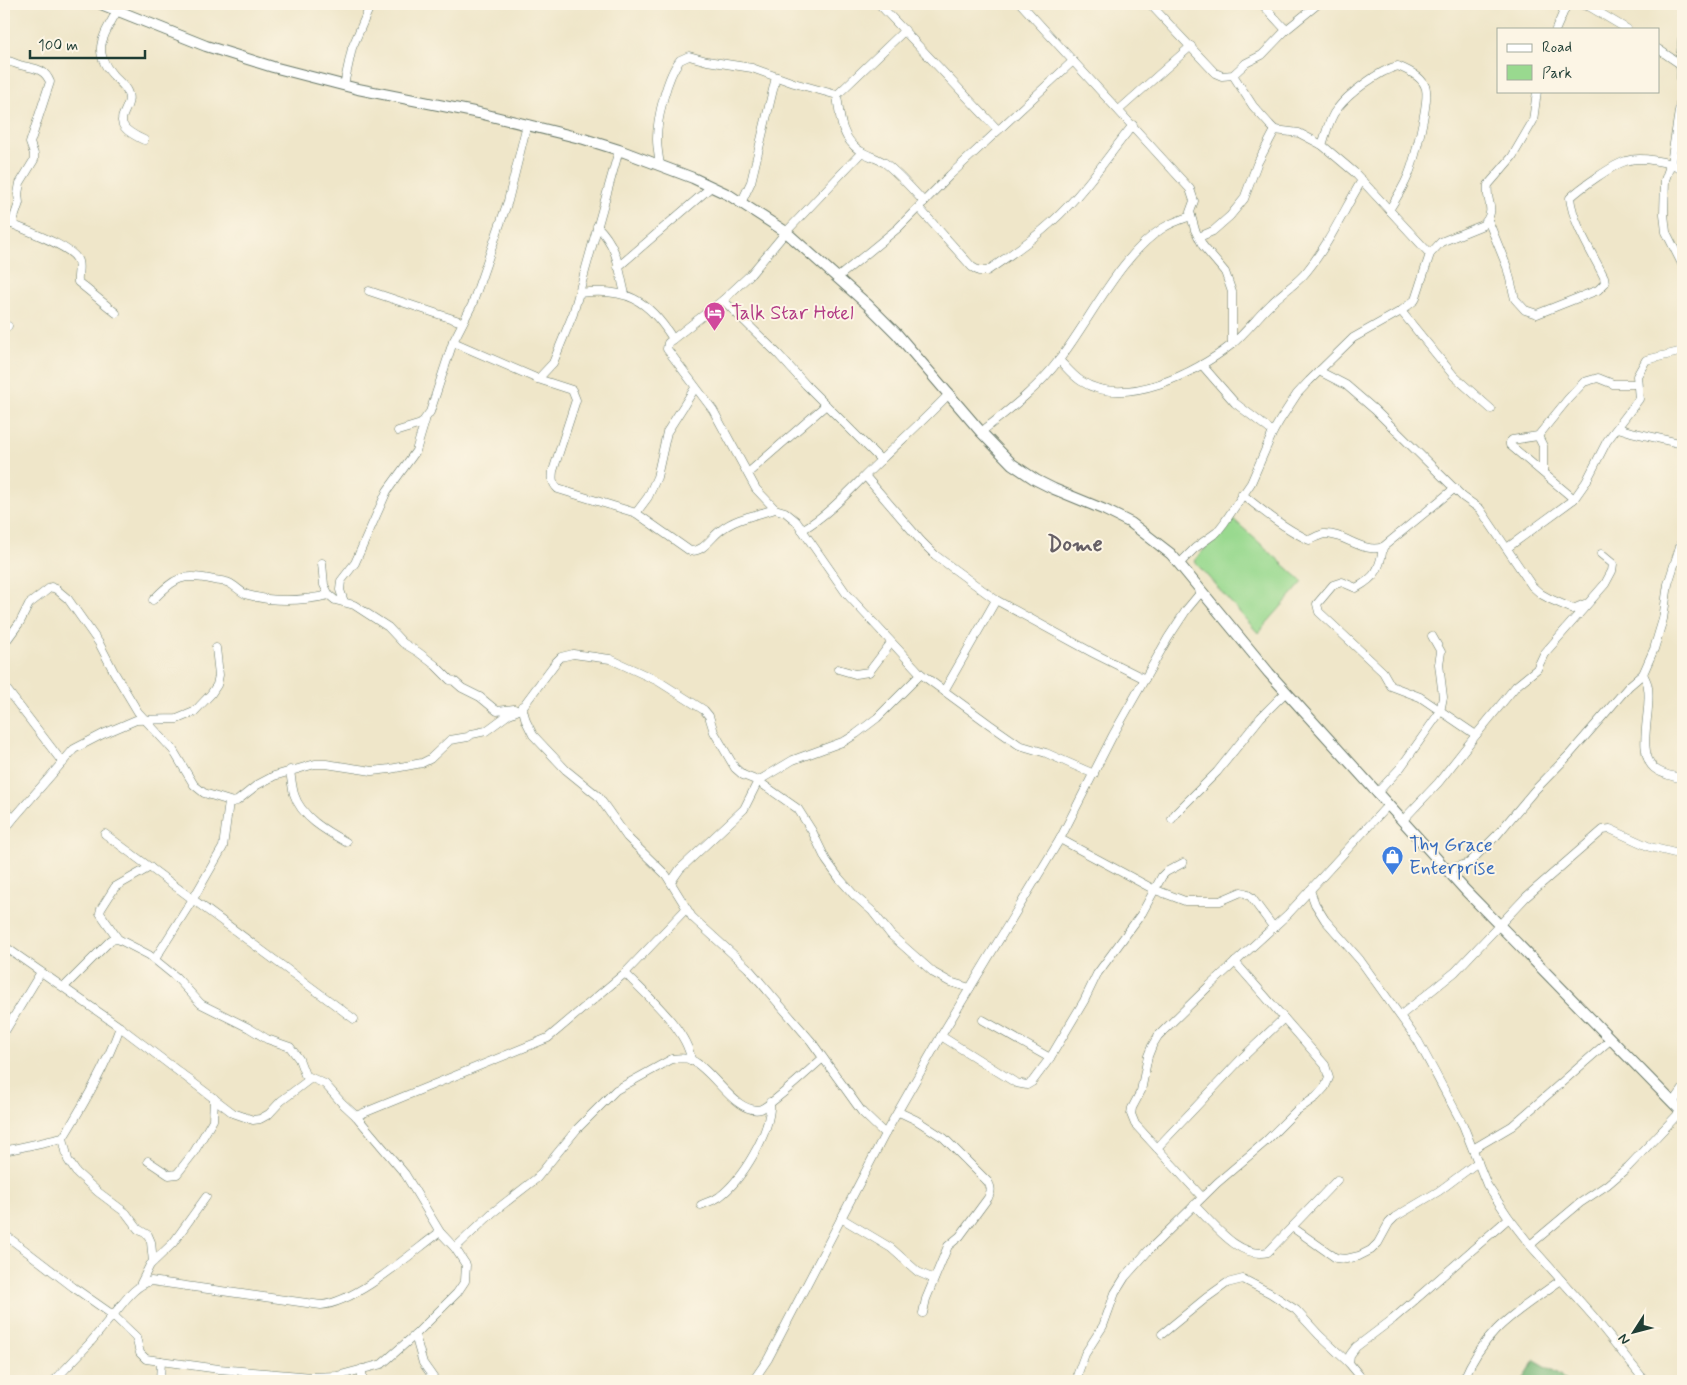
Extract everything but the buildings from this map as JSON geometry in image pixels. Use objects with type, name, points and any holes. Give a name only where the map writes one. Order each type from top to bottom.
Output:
[{"type":"street","points":[[101,4],[206,46],[273,67],[344,85],[479,112],[584,139],[693,178],[711,187],[741,203],[786,232],[837,278],[897,334],[981,432],[1012,464],[1054,489],[1105,510],[1130,523],[1163,547],[1180,563],[1286,692],[1447,870],[1498,925],[1682,1112],[1607,1185],[1580,1202],[1530,1246]]},
{"type":"street","points":[[344,85],[352,48],[371,4]]},
{"type":"street","points":[[879,4],[998,130]]},
{"type":"street","points":[[1021,4],[1190,189],[1194,201],[1190,212],[1199,238],[1225,272],[1232,292],[1232,344]]},
{"type":"street","points":[[1150,4],[1215,73],[1222,76],[1233,75],[1243,65],[1262,55],[1286,30],[1318,4]]},
{"type":"street","points":[[1262,4],[1286,30]]},
{"type":"street","points":[[1556,28],[1567,4]]},
{"type":"street","points":[[1580,4],[1590,7],[1625,28]]},
{"type":"street","points":[[117,12],[105,34],[100,56],[104,64],[127,91],[128,101],[122,120],[124,127],[129,133],[144,140]]},
{"type":"street","points":[[905,30],[837,95],[838,113],[842,130],[849,140],[862,152],[884,163],[972,267],[979,271],[987,270],[1034,236],[1067,207],[1095,175],[1107,156],[1133,125]]},
{"type":"street","points":[[1683,31],[1680,64],[1683,92],[1671,163],[1666,180],[1664,214],[1666,232],[1683,266]]},
{"type":"street","points":[[1119,110],[1191,46]]},
{"type":"street","points":[[1660,50],[1680,64]]},
{"type":"street","points":[[660,166],[657,139],[662,107],[670,76],[680,60],[690,56],[707,61],[752,68],[809,88],[837,95]]},
{"type":"street","points":[[4,60],[21,66],[41,69],[48,76],[50,82],[30,143],[34,160],[20,183],[19,203],[12,224]]},
{"type":"street","points":[[837,278],[898,228],[950,175],[1073,61]]},
{"type":"street","points":[[1322,145],[1335,111],[1363,85],[1390,68],[1398,66],[1422,80],[1427,88],[1427,94],[1415,152],[1408,176],[1389,210]]},
{"type":"street","points":[[1233,75],[1254,106],[1275,130],[1299,133],[1322,145],[1362,180],[1430,254]]},
{"type":"street","points":[[741,203],[751,182],[776,77]]},
{"type":"street","points":[[1180,563],[1195,548],[1217,532],[1228,517],[1251,482],[1273,432],[1297,394],[1353,338],[1402,312],[1415,300],[1430,254],[1441,242],[1483,225],[1488,220],[1491,214],[1491,207],[1487,190],[1488,185],[1512,158],[1533,121],[1536,92]]},
{"type":"street","points":[[344,602],[340,590],[341,581],[355,562],[387,491],[416,450],[454,342],[462,322],[472,305],[508,202],[527,124]]},
{"type":"street","points":[[1199,238],[1213,231],[1230,216],[1244,199],[1257,164],[1275,130]]},
{"type":"street","points":[[538,379],[553,362],[573,314],[618,150]]},
{"type":"street","points":[[862,152],[786,232],[757,267],[723,300],[668,343],[667,349],[712,410],[756,489],[776,509],[785,512],[796,521],[846,593],[921,674],[1019,745],[1046,753],[1094,774]]},
{"type":"street","points":[[1488,220],[1507,267],[1515,299],[1525,310],[1537,314],[1598,290],[1605,283],[1604,277],[1578,224],[1570,198],[1625,161],[1636,159],[1671,163],[1683,169]]},
{"type":"street","points":[[1059,360],[1080,381],[1095,388],[1123,391],[1152,386],[1202,365],[1232,344],[1275,300],[1306,273],[1362,180]]},
{"type":"street","points":[[618,267],[711,187]]},
{"type":"street","points":[[981,432],[1022,400],[1059,360],[1118,274],[1139,247],[1163,228],[1191,216]]},
{"type":"street","points":[[4,224],[12,224],[60,246],[76,257],[78,260],[78,282],[116,313]]},
{"type":"street","points":[[597,226],[607,236],[616,251],[625,294]]},
{"type":"street","points":[[579,293],[598,290],[625,294],[660,318],[673,339]]},
{"type":"street","points":[[369,291],[462,322]]},
{"type":"street","points":[[723,300],[881,460]]},
{"type":"street","points":[[1402,312],[1454,376],[1492,409]]},
{"type":"street","points":[[454,342],[538,379],[572,390],[576,400],[552,471],[554,485],[558,488],[636,513],[683,547],[695,552],[700,550],[720,530],[733,522],[776,509]]},
{"type":"street","points":[[1507,548],[1574,499],[1586,482],[1607,441],[1639,399],[1637,376],[1646,360],[1683,351]]},
{"type":"street","points":[[1202,365],[1235,404],[1273,432]]},
{"type":"street","points":[[1319,371],[1346,385],[1375,410],[1463,497],[1480,509],[1532,586],[1541,594],[1573,608],[1587,603]]},
{"type":"street","points":[[1574,499],[1510,446],[1512,440],[1538,436],[1584,382],[1598,378],[1613,384],[1637,384]]},
{"type":"street","points":[[636,513],[648,497],[657,477],[667,432],[696,388]]},
{"type":"street","points":[[802,530],[820,519],[866,477],[949,394]]},
{"type":"street","points":[[748,473],[826,405]]},
{"type":"street","points":[[398,430],[416,427],[425,420]]},
{"type":"street","points":[[1618,428],[1664,441],[1683,444]]},
{"type":"street","points":[[1538,436],[1544,446],[1543,472]]},
{"type":"street","points":[[866,477],[921,541],[936,555],[996,600],[1145,679]]},
{"type":"street","points":[[1242,494],[1263,512],[1288,529],[1309,540],[1323,534],[1332,535],[1373,550],[1383,547],[1455,488]]},
{"type":"street","points":[[1447,870],[1469,863],[1497,835],[1629,686],[1643,674],[1654,649],[1663,619],[1668,584],[1683,537]]},
{"type":"street","points":[[1383,547],[1381,564],[1376,572],[1356,588],[1342,582],[1333,585],[1319,601],[1317,608],[1383,672],[1391,686],[1414,694],[1476,735]]},
{"type":"street","points":[[1402,821],[1438,783],[1516,686],[1537,669],[1544,654],[1605,584],[1612,571],[1613,564],[1601,554]]},
{"type":"street","points":[[322,563],[324,585],[329,596],[335,600],[354,605],[388,628],[403,643],[430,661],[450,680],[480,697],[496,711],[522,707]]},
{"type":"street","points":[[153,600],[166,587],[188,576],[228,582],[247,595],[296,600],[329,596]]},
{"type":"street","points":[[4,644],[20,622],[29,604],[51,587],[56,588],[68,600],[99,643],[138,712],[173,750],[194,784],[204,793],[229,802],[237,801],[257,785],[274,776],[316,764],[372,771],[390,770],[430,760],[450,740],[486,731],[522,707],[561,657],[573,654],[610,659],[658,681],[704,710],[714,732],[735,768],[743,775],[758,781],[798,809],[812,831],[826,860],[839,878],[872,911],[895,939],[934,973],[950,982],[970,988]]},
{"type":"street","points":[[753,1381],[768,1359],[885,1134],[1060,839],[1113,735],[1145,679],[1186,609],[1202,591]]},
{"type":"street","points":[[944,691],[996,600]]},
{"type":"street","points":[[1377,793],[1401,767],[1440,712],[1443,697],[1439,664],[1441,652],[1432,636]]},
{"type":"street","points":[[838,669],[855,674],[869,672],[890,642]]},
{"type":"street","points":[[4,831],[74,749],[136,720],[177,719],[184,718],[194,712],[203,704],[217,685],[216,648]]},
{"type":"street","points":[[671,882],[680,869],[744,809],[758,781],[793,760],[845,741],[856,734],[877,718],[921,674]]},
{"type":"street","points":[[1643,674],[1648,688],[1649,701],[1646,738],[1648,761],[1655,769],[1664,774],[1683,779]]},
{"type":"street","points":[[4,686],[63,763]]},
{"type":"street","points":[[1172,819],[1217,772],[1261,717],[1286,692]]},
{"type":"street","points":[[522,707],[533,735],[566,770],[598,796],[627,837],[666,875],[686,909],[748,968],[811,1041],[862,1112],[885,1134]]},
{"type":"street","points":[[290,770],[298,804],[306,814],[331,834],[346,842]]},
{"type":"street","points":[[155,960],[223,847],[229,802]]},
{"type":"street","points":[[1202,1197],[1135,1124],[1131,1114],[1144,1082],[1145,1067],[1152,1046],[1158,1036],[1235,962],[1274,928],[1388,805]]},
{"type":"street","points":[[4,808],[13,819]]},
{"type":"street","points":[[1401,1015],[1455,972],[1526,897],[1603,830],[1610,829],[1650,847],[1683,855]]},
{"type":"street","points":[[105,834],[354,1019]]},
{"type":"street","points":[[1060,839],[1153,889],[1189,901],[1220,901],[1241,892],[1245,893],[1251,897],[1274,928]]},
{"type":"street","points":[[942,1036],[1022,1085],[1032,1082],[1050,1058],[1098,974],[1110,960],[1122,939],[1142,913],[1153,889],[1166,872],[1183,863]]},
{"type":"street","points":[[4,1234],[113,1315],[136,1337],[140,1354],[146,1359],[219,1369],[312,1377],[337,1376],[382,1364],[415,1336],[456,1293],[465,1280],[466,1265],[455,1248],[440,1232],[405,1174],[356,1116],[325,1084],[310,1079],[305,1075],[299,1059],[290,1047],[267,1039],[202,1004],[176,977],[149,954],[118,939],[100,913],[101,909],[115,887],[150,867]]},
{"type":"street","points":[[1310,890],[1315,904],[1325,920],[1360,960],[1401,1015],[1431,1064],[1463,1126],[1487,1185],[1509,1218],[1530,1246],[1593,1316],[1645,1381]]},
{"type":"street","points":[[356,1116],[548,1038],[626,973],[686,909]]},
{"type":"street","points":[[64,987],[111,940],[118,939]]},
{"type":"street","points":[[4,946],[120,1027],[233,1113],[253,1120],[260,1119],[269,1114],[281,1101],[310,1079]]},
{"type":"street","points":[[1079,1381],[1078,1373],[1085,1354],[1103,1326],[1119,1285],[1135,1265],[1202,1197],[1265,1142],[1296,1111],[1316,1097],[1325,1087],[1329,1078],[1325,1065],[1235,962]]},
{"type":"street","points":[[4,1033],[41,972]]},
{"type":"street","points":[[626,973],[657,1004],[675,1027],[686,1042],[691,1060]]},
{"type":"street","points":[[1157,1148],[1242,1057],[1284,1018]]},
{"type":"street","points":[[982,1020],[1050,1058]]},
{"type":"street","points":[[120,1027],[107,1062],[63,1138],[68,1160],[76,1172],[98,1192],[126,1213],[138,1228],[148,1235],[151,1242],[153,1262]]},
{"type":"street","points":[[1472,1149],[1512,1126],[1610,1040]]},
{"type":"street","points":[[455,1248],[492,1213],[537,1178],[577,1129],[616,1090],[672,1059],[691,1060],[702,1067],[743,1107],[759,1109],[823,1058]]},
{"type":"street","points":[[1673,1103],[1683,1089]]},
{"type":"street","points":[[148,1161],[169,1175],[177,1174],[194,1152],[213,1120],[214,1098]]},
{"type":"street","points":[[701,1205],[721,1195],[736,1180],[761,1139],[769,1118],[770,1102]]},
{"type":"street","points":[[899,1112],[916,1120],[944,1138],[991,1187],[988,1198],[960,1236],[948,1246],[925,1303],[923,1313]]},
{"type":"street","points":[[4,1151],[63,1138]]},
{"type":"street","points":[[1292,1227],[1336,1258],[1346,1259],[1358,1256],[1371,1250],[1378,1243],[1389,1223],[1395,1217],[1439,1190],[1478,1162]]},
{"type":"street","points":[[1194,1205],[1235,1245],[1249,1253],[1260,1254],[1268,1252],[1337,1180]]},
{"type":"street","points":[[54,1381],[140,1285],[150,1265],[173,1243],[206,1197]]},
{"type":"street","points":[[841,1218],[891,1248],[918,1272],[934,1280]]},
{"type":"street","points":[[1349,1363],[1350,1355],[1356,1347],[1393,1319],[1509,1218]]},
{"type":"street","points":[[140,1285],[151,1281],[172,1282],[321,1305],[330,1304],[343,1300],[367,1286],[440,1232]]},
{"type":"street","points":[[1162,1334],[1227,1283],[1243,1279],[1270,1293],[1296,1310],[1349,1363],[1364,1381]]},
{"type":"street","points":[[1463,1381],[1474,1357],[1492,1333],[1504,1321],[1561,1280]]},
{"type":"street","points":[[415,1336],[423,1364],[435,1380]]},
{"type":"street","points":[[160,1381],[161,1361]]},
{"type":"street","points":[[362,1369],[362,1381]]},
{"type":"green space","points":[[1232,518],[1303,582],[1258,633],[1194,561]]},
{"type":"green space","points":[[1535,1360],[1561,1375],[1566,1381],[1522,1381]]},
{"type":"place","name":"Talk Star Hotel","points":[[715,331]]},
{"type":"place","name":"Thy Grace Enterprise","points":[[1393,875]]},
{"type":"district","name":"Dome","points":[[1075,543]]}]
